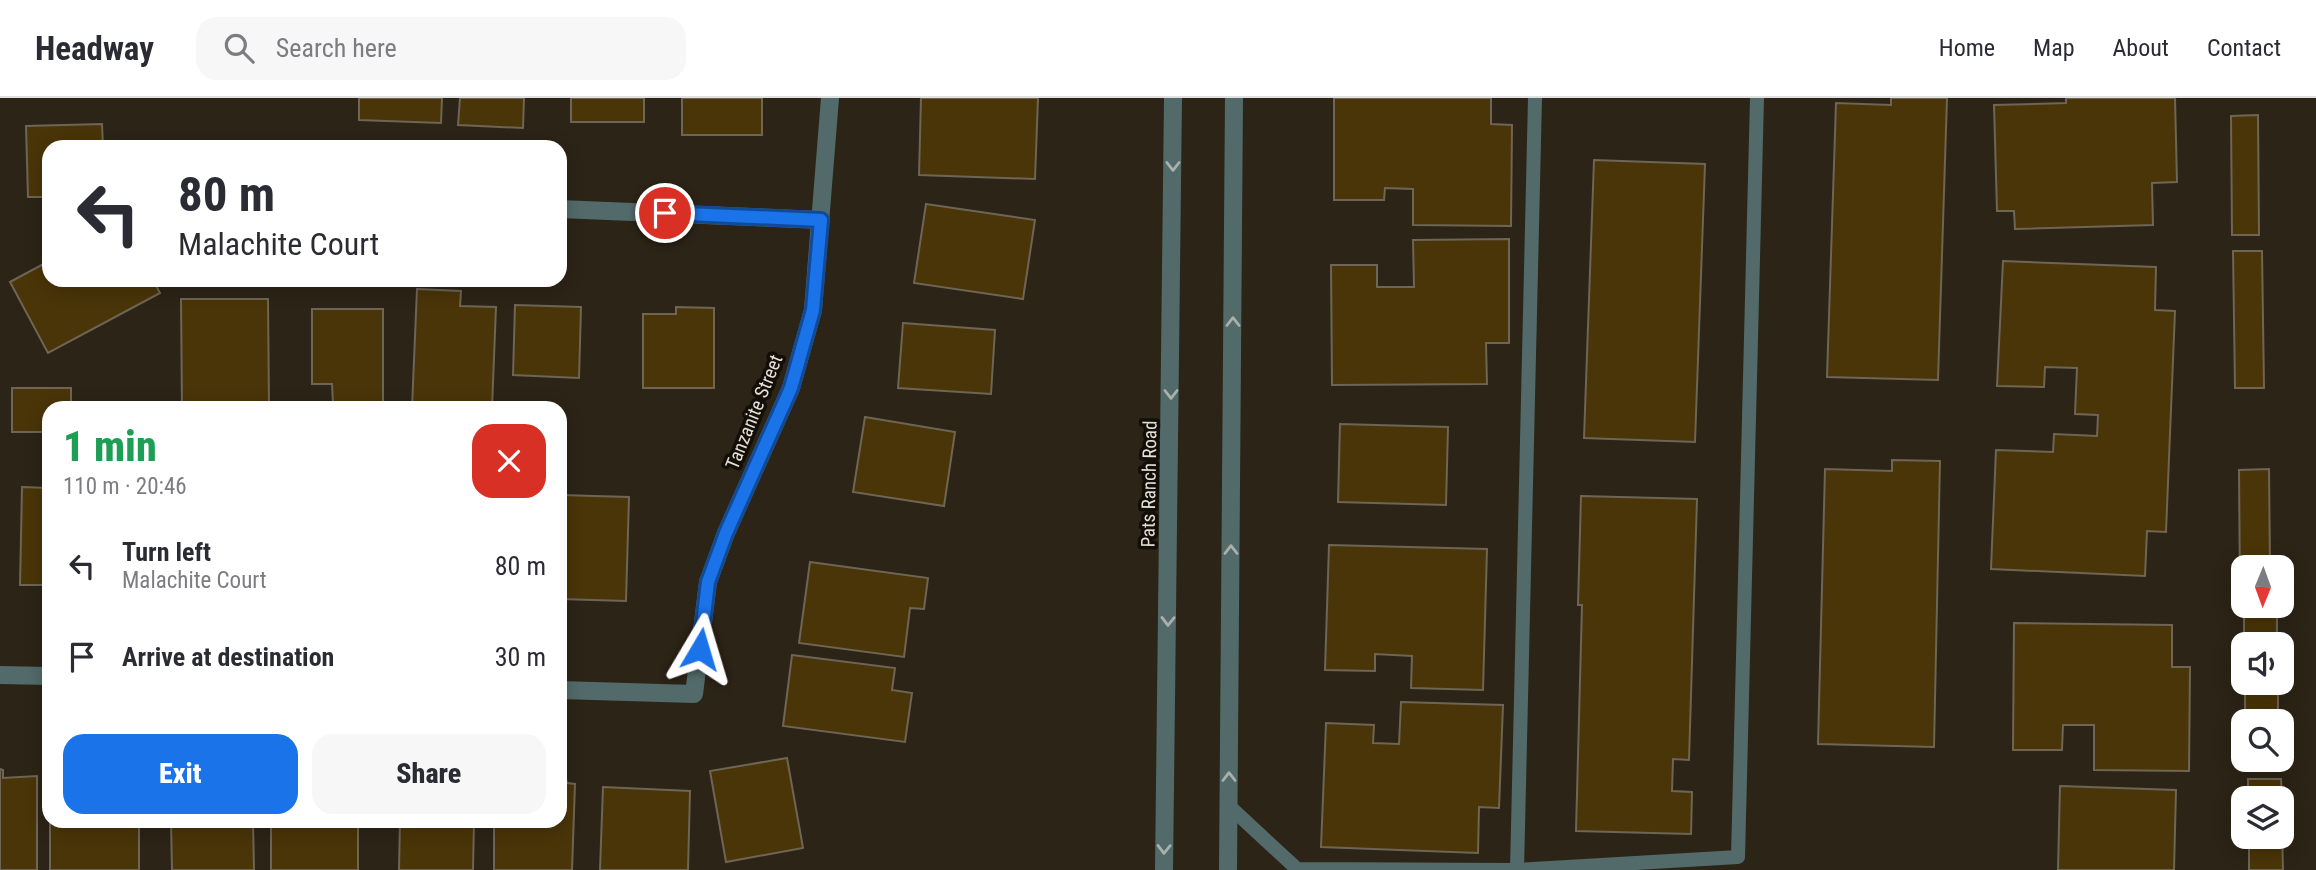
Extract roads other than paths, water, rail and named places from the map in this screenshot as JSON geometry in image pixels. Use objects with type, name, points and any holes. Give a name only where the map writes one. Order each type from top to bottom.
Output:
[{"type":"street","name":"Tanzanite Street","points":[[567,690],[694,694],[708,582],[726,533],[791,388],[813,310],[830,98]]},
{"type":"street","name":"Pats Ranch Road","points":[[1164,870],[1173,98]]},
{"type":"street","points":[[1228,870],[1234,98]]},
{"type":"street","points":[[567,209],[821,220]]},
{"type":"street","points":[[0,675],[42,676]]},
{"type":"lane","points":[[1517,870],[1535,98]]},
{"type":"lane","points":[[1229,806],[1297,870],[1517,870],[1738,856],[1757,98]]}]
